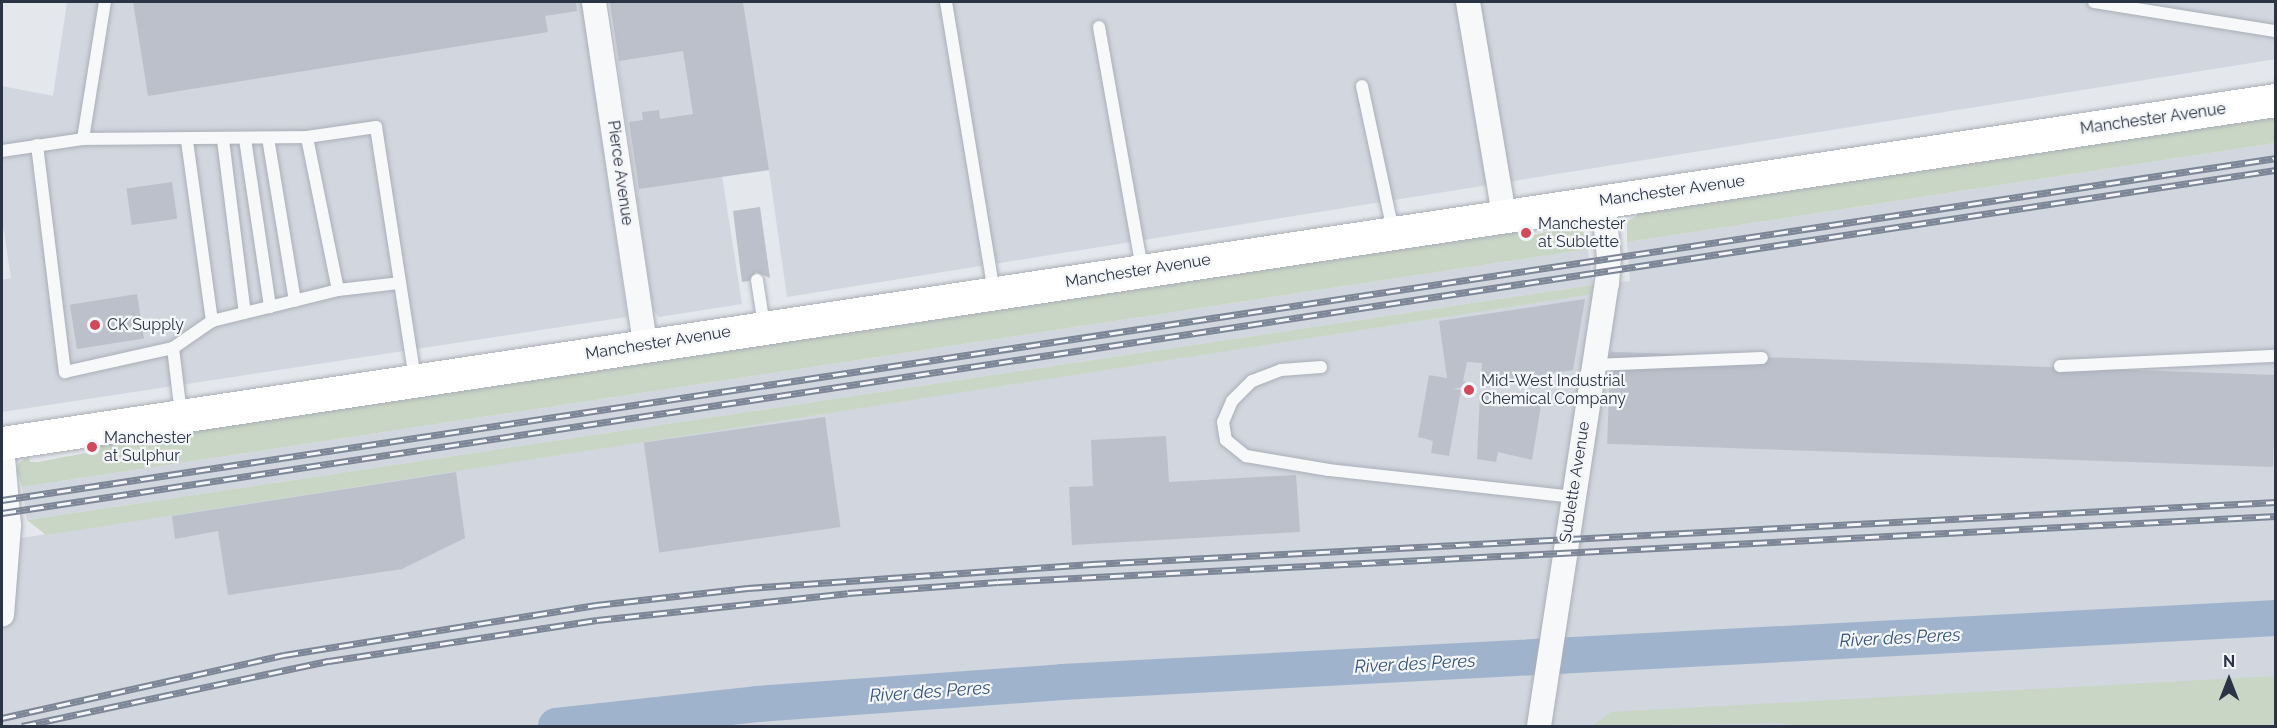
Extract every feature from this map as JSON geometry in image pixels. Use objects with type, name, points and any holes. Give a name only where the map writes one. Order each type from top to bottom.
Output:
[{"type":"main road","name":"Manchester Avenue","points":[[2,442],[2276,100]]},
{"type":"street","name":"Pierce Avenue","points":[[594,2],[645,345]]},
{"type":"street","points":[[1468,2],[1504,215]]},
{"type":"street","name":"Sublette Avenue","points":[[1541,717],[1609,270],[1603,201]]},
{"type":"street","points":[[2,447],[9,526],[2,615]]},
{"type":"lane","points":[[83,139],[105,2]]},
{"type":"lane","points":[[946,2],[994,292]]},
{"type":"lane","points":[[2094,2],[2276,31]]},
{"type":"lane","points":[[1099,27],[1143,271]]},
{"type":"lane","points":[[1362,86],[1393,232]]},
{"type":"lane","points":[[2,151],[83,139],[187,141],[307,138],[376,127],[415,380]]},
{"type":"lane","points":[[268,138],[295,301]]},
{"type":"lane","points":[[307,138],[339,290]]},
{"type":"lane","points":[[244,139],[270,307]]},
{"type":"lane","points":[[223,140],[245,313]]},
{"type":"lane","points":[[187,141],[212,321]]},
{"type":"lane","points":[[37,146],[65,372],[173,348],[212,321],[339,290],[399,283]]},
{"type":"lane","points":[[756,280],[764,327]]},
{"type":"lane","points":[[173,348],[181,415]]},
{"type":"lane","points":[[2060,366],[2276,356]]},
{"type":"lane","points":[[1594,365],[1762,358]]},
{"type":"lane","points":[[1321,367],[1281,370],[1252,381],[1232,401],[1223,422],[1226,440],[1246,456],[1329,470],[1573,497]]},
{"type":"shaded area","points":[[67,2],[582,2],[627,317],[2,412],[2,280],[11,278],[2,219],[2,86],[53,96]]},
{"type":"shaded area","points":[[609,2],[2275,2],[2276,59],[787,297],[769,170],[722,176],[742,304],[659,317],[653,310]]},
{"type":"shaded area","points":[[2275,143],[2275,726],[2,726],[2,541],[1592,294],[1593,285],[1630,281],[1627,242]]},
{"type":"shaded area","points":[[1588,249],[1593,285],[27,520],[22,487]]},
{"type":"green space","points":[[2275,116],[2275,143],[1627,242],[1627,222],[1642,212]]},
{"type":"green space","points":[[1573,223],[1587,236],[1588,249],[22,487],[17,471],[18,464],[28,456],[30,462],[38,462],[91,452],[90,445],[1524,229],[1526,237],[1562,228],[1570,231]]},
{"type":"green space","points":[[1593,285],[1593,294],[46,535],[27,520]]},
{"type":"green space","points":[[2275,676],[2275,726],[1807,726],[1778,723],[1592,726],[1611,712]]},
{"type":"building","points":[[133,2],[576,2],[577,11],[545,16],[548,32],[148,96]]},
{"type":"building","points":[[610,2],[743,2],[769,170],[639,189],[629,122],[643,120],[642,112],[659,110],[660,119],[693,114],[683,51],[619,61]]},
{"type":"building","points":[[172,182],[177,219],[132,225],[126,188]]},
{"type":"building","points":[[760,207],[770,278],[756,272],[749,281],[742,282],[733,211]]},
{"type":"building","points":[[137,294],[144,338],[77,349],[70,305]]},
{"type":"building","name":"Mid-West Industrial Chemical Company","points":[[1585,299],[1573,370],[1481,384],[1482,363],[1467,362],[1463,381],[1474,385],[1453,389],[1461,390],[1449,456],[1431,453],[1433,441],[1418,437],[1429,375],[1447,378],[1439,321]]},
{"type":"building","points":[[1610,352],[2276,375],[2273,467],[1607,444]]},
{"type":"building","points":[[1480,394],[1541,405],[1532,460],[1498,452],[1496,462],[1477,459]]},
{"type":"building","points":[[825,417],[840,527],[659,552],[644,442]]},
{"type":"building","points":[[1166,436],[1169,482],[1296,475],[1300,532],[1072,545],[1069,487],[1093,486],[1091,440]]},
{"type":"building","points":[[456,472],[465,538],[402,569],[228,595],[218,531],[175,539],[172,516]]},
{"type":"waterway","name":"River des Peres","points":[[556,726],[757,704],[1062,682],[2276,618]]},
{"type":"railway","points":[[2,500],[2276,158]]},
{"type":"railway","points":[[2,513],[2276,170]]},
{"type":"railway","points":[[2,718],[284,655],[596,605],[748,588],[1092,564],[2276,502]]},
{"type":"railway","points":[[22,726],[329,661],[597,620],[848,593],[998,582],[2276,516]]},
{"type":"place","name":"Manchester at Sublette","points":[[1526,233]]},
{"type":"place","name":"CK Supply","points":[[95,325]]},
{"type":"place","name":"Mid-West Industrial Chemical Company","points":[[1469,390]]},
{"type":"place","name":"Manchester at Sulphur","points":[[92,447]]}]
